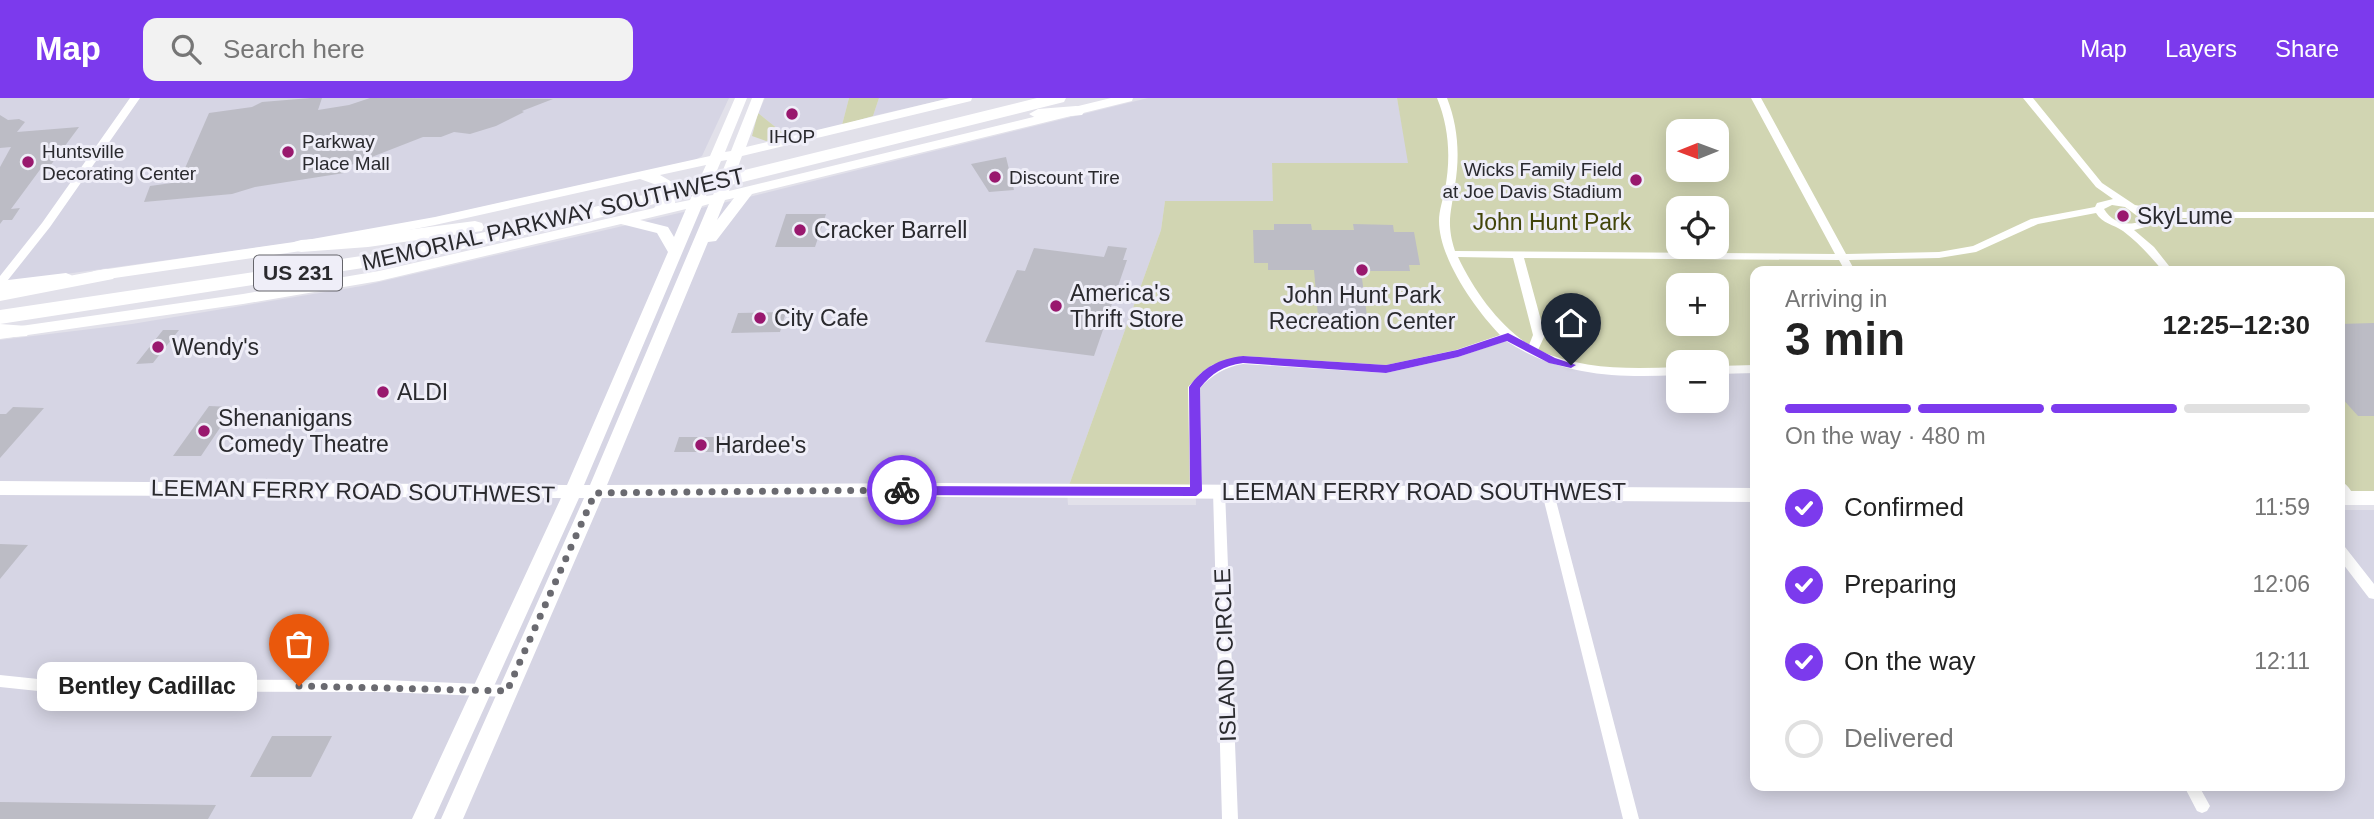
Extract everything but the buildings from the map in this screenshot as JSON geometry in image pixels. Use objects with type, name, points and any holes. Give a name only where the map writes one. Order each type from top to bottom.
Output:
[{"type":"highway","points":[[925,124],[1001,98]]},
{"type":"highway","name":"MEMORIAL PARKWAY SOUTHWEST","points":[[0,317],[415,254],[1031,98]]},
{"type":"highway","name":"MEMORIAL PARKWAY SOUTHWEST","points":[[0,306],[289,266],[449,237],[591,209],[955,125],[1058,98]]},
{"type":"highway","points":[[955,125],[1076,111]]},
{"type":"highway","points":[[300,246],[368,241],[591,209]]},
{"type":"highway","points":[[288,292],[415,254]]},
{"type":"highway","points":[[0,295],[106,275]]},
{"type":"street","points":[[0,285],[46,225],[135,98]]},
{"type":"street","points":[[422,819],[572,493],[741,98]]},
{"type":"street","points":[[452,819],[638,392],[720,197],[758,98]]},
{"type":"street","points":[[0,285],[106,275],[300,246],[439,220],[735,155],[966,98]]},
{"type":"street","points":[[7,332],[288,292],[379,276],[747,191],[1127,98]]},
{"type":"street","points":[[1442,98],[1455,140],[1444,219],[1452,254],[1465,283],[1508,337],[1552,360],[1590,369],[1666,371]]},
{"type":"street","points":[[1756,98],[1847,266]]},
{"type":"street","points":[[2028,98],[2099,185],[2145,217],[2143,225],[2150,249]]},
{"type":"street","points":[[744,134],[758,143],[776,145]]},
{"type":"street","points":[[776,145],[764,154],[758,170],[764,179],[782,182]]},
{"type":"street","points":[[640,176],[659,179],[671,186],[670,200],[652,213]]},
{"type":"street","points":[[2099,185],[2102,206],[2109,221]]},
{"type":"street","points":[[686,276],[725,218],[747,191]]},
{"type":"street","points":[[1452,254],[1939,256],[1976,249],[2035,221],[2069,216],[2102,206],[2131,207],[2174,215],[2374,215]]},
{"type":"street","points":[[2122,226],[2143,225],[2174,215]]},
{"type":"street","points":[[2069,216],[2109,221],[2122,226],[2150,249],[2164,266]]},
{"type":"street","points":[[622,220],[663,230],[675,252]]},
{"type":"street","points":[[1518,255],[1539,335],[1532,351]]},
{"type":"street","points":[[1196,491],[1194,387],[1207,372],[1225,362],[1243,360],[1386,369],[1458,354],[1508,337]]},
{"type":"street","points":[[628,363],[650,363]]},
{"type":"street","points":[[1729,370],[1750,369]]},
{"type":"street","points":[[615,393],[638,392]]},
{"type":"street","name":"LEEMAN FERRY ROAD SOUTHWEST","points":[[0,488],[572,493],[1219,491],[1750,495]]},
{"type":"street","name":"ISLAND CIRCLE","points":[[1219,491],[1230,819]]},
{"type":"street","points":[[1548,493],[1631,819]]},
{"type":"street","points":[[2345,494],[2374,498]]},
{"type":"street","points":[[2345,557],[2374,594]]},
{"type":"street","points":[[0,681],[50,685],[383,686],[507,691]]},
{"type":"street","points":[[2193,791],[2203,806]]},
{"type":"shaded area","points":[[0,98],[729,98],[702,156],[695,160],[364,233],[0,283]]},
{"type":"shaded area","points":[[765,98],[849,98],[842,125],[788,137],[758,113]]},
{"type":"shaded area","points":[[879,98],[951,98],[873,116]]},
{"type":"shaded area","points":[[1148,98],[1397,98],[1409,163],[1272,163],[1274,201],[1165,201],[1161,230],[1067,491],[1068,505],[1196,505],[1194,387],[1225,362],[1508,336],[1631,372],[1666,371],[1666,413],[1729,413],[1729,370],[1750,369],[1750,791],[2345,791],[2345,510],[2374,510],[2374,819],[0,819],[0,340],[132,324],[362,286],[753,196]]},
{"type":"green space","points":[[849,98],[879,98],[873,116],[842,125]]},
{"type":"green space","name":"John Hunt Park","points":[[1397,98],[2374,98],[2374,498],[2345,498],[2345,266],[1750,266],[1750,369],[1729,370],[1729,350],[1666,350],[1666,371],[1631,372],[1552,360],[1508,337],[1386,369],[1225,362],[1194,387],[1196,491],[1067,491],[1161,230],[1165,201],[1273,201],[1272,163],[1408,163]]},
{"type":"green space","points":[[758,113],[788,137],[766,141],[752,136]]},
{"type":"way so far","points":[[299,686],[507,691],[595,493],[902,490]]},
{"type":"place","name":"IHOP","points":[[792,114]]},
{"type":"place","name":"Parkway Place Mall","points":[[288,152]]},
{"type":"place","name":"Huntsville Decorating Center","points":[[28,162]]},
{"type":"place","name":"Discount Tire","points":[[995,177]]},
{"type":"place","name":"Wicks Family Field at Joe Davis Stadium","points":[[1636,180]]},
{"type":"place","name":"SkyLume","points":[[2123,216]]},
{"type":"place","name":"Cracker Barrell","points":[[800,230]]},
{"type":"place","name":"John Hunt Park Recreation Center","points":[[1362,270]]},
{"type":"place","name":"America's Thrift Store","points":[[1056,306]]},
{"type":"place","name":"City Cafe","points":[[760,318]]},
{"type":"place","name":"Wendy's","points":[[158,347]]},
{"type":"place","name":"ALDI","points":[[383,392]]},
{"type":"place","name":"Shenanigans Comedy Theatre","points":[[204,431]]},
{"type":"place","name":"Hardee's","points":[[701,445]]},
{"type":"place","name":"Bentley Cadillac","points":[[299,686]]},
{"type":"route","points":[[902,490],[1196,491],[1197,422],[1194,387],[1207,372],[1225,362],[1243,360],[1386,369],[1458,354],[1508,337],[1552,360],[1571,365]]}]
